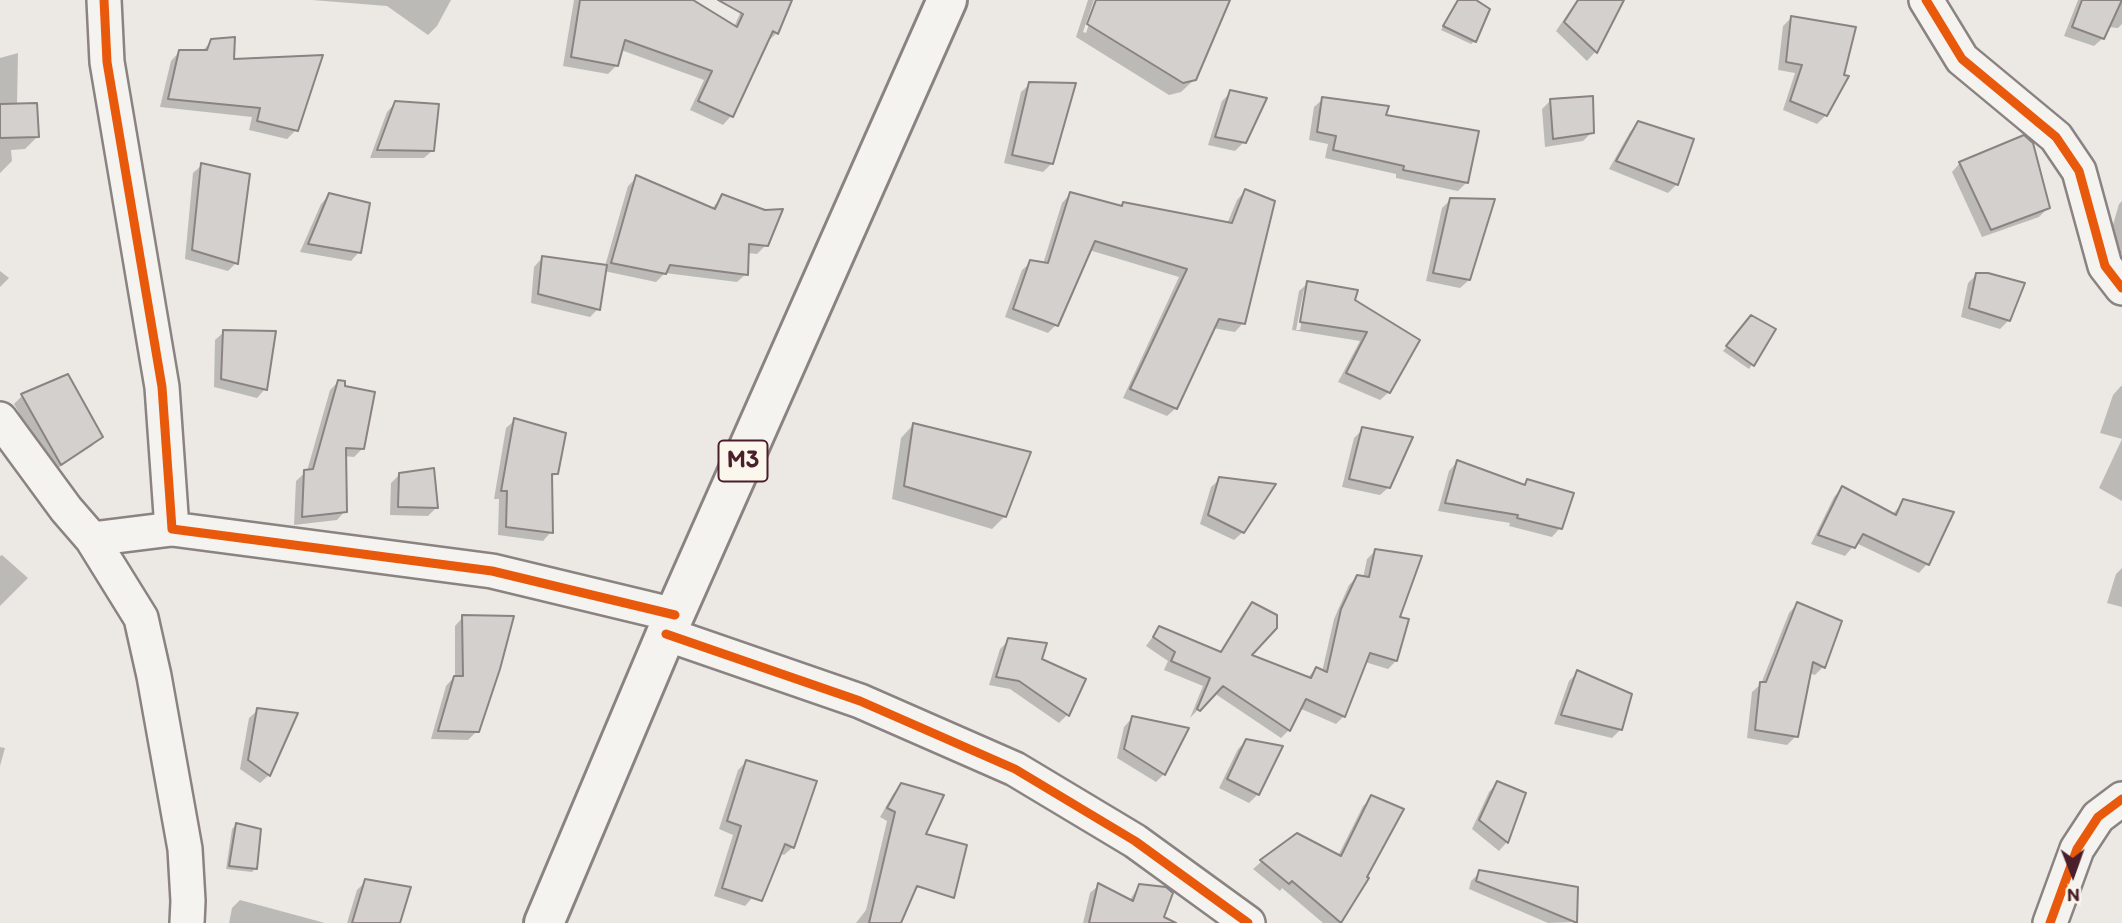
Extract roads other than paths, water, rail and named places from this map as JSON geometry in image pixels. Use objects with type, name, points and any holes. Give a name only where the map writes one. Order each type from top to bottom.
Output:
[{"type":"main road","name":"M3","points":[[544,923],[671,624],[947,0]]},
{"type":"street","points":[[104,0],[107,62],[162,387],[172,529]]},
{"type":"street","points":[[1926,0],[1962,59],[2056,137],[2079,171],[2105,267],[2122,288]]},
{"type":"street","points":[[0,419],[66,509],[92,539],[141,618],[185,849],[187,923]]},
{"type":"street","points":[[92,539],[172,529],[492,572],[671,624],[860,701],[1015,769],[1135,841],[1248,923]]},
{"type":"street","points":[[2050,923],[2077,849],[2098,817],[2122,799]]}]
